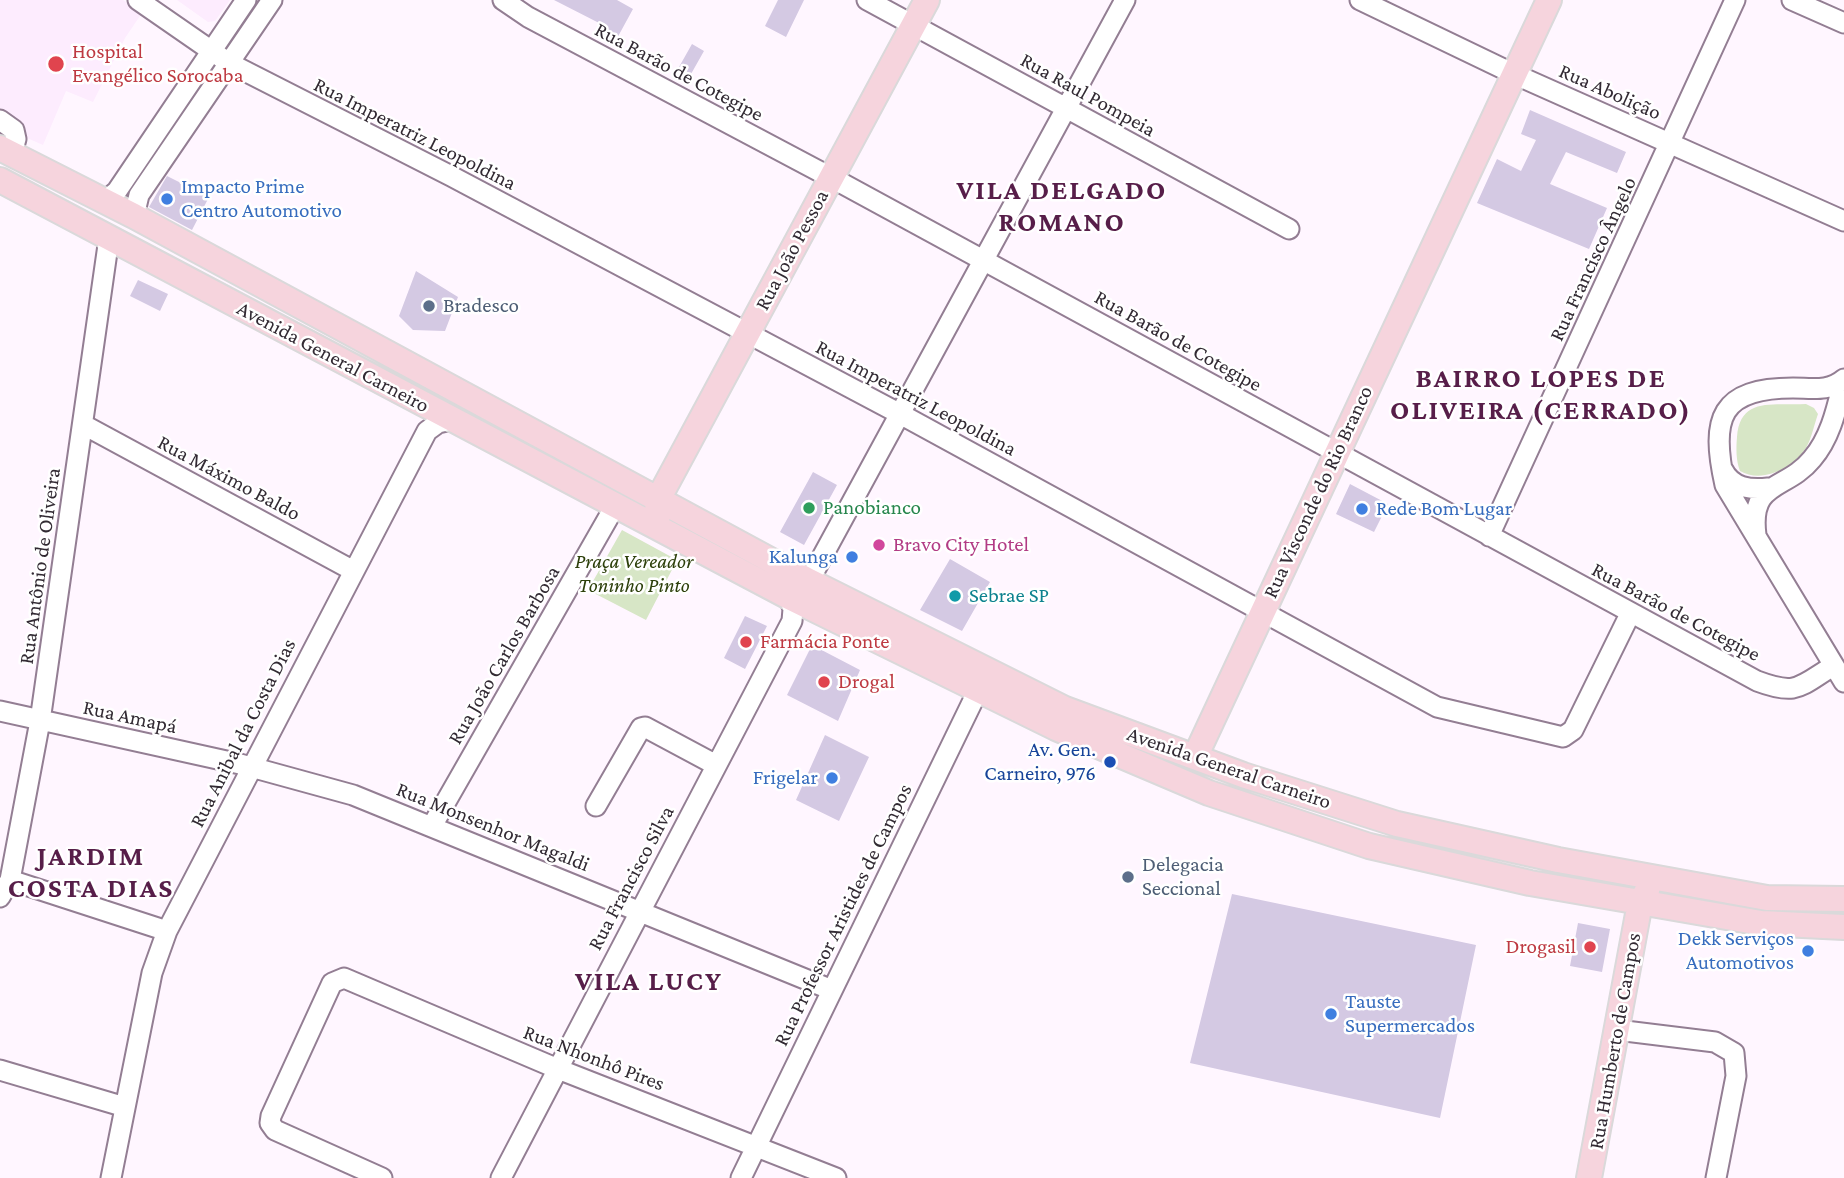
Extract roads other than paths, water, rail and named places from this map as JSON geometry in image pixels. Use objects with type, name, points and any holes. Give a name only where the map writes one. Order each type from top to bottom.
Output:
[{"type":"main road","name":"Rua João Pessoa","points":[[657,501],[927,0]]},
{"type":"main road","name":"Rua Visconde do Rio Branco","points":[[1195,757],[1549,0]]},
{"type":"main road","name":"Avenida General Carneiro","points":[[6,151],[134,216],[809,581],[982,681],[1176,779],[1269,815],[1369,845],[1530,883],[1762,923],[1844,927]]},
{"type":"main road","name":"Avenida General Carneiro","points":[[0,180],[789,597],[982,681],[1195,757],[1396,824],[1558,860],[1767,898],[1844,899]]},
{"type":"main road","points":[[657,501],[657,513],[666,533]]},
{"type":"main road","points":[[1640,903],[1648,890],[1714,898],[1767,898]]},
{"type":"main road","name":"Rua Humberto de Campos","points":[[1589,1178],[1640,903]]},
{"type":"street","name":"Rua Imperatriz Leopoldina","points":[[138,0],[229,63],[902,415],[1437,707],[1563,737],[1573,730],[1630,614]]},
{"type":"street","points":[[105,201],[117,191],[246,0]]},
{"type":"street","points":[[134,216],[137,198],[272,0]]},
{"type":"street","name":"Rua Barão de Cotegipe","points":[[503,0],[527,17],[831,178],[1757,681],[1782,690],[1796,689],[1839,674]]},
{"type":"street","name":"Rua Raul Pompeia","points":[[867,0],[1289,229]]},
{"type":"street","points":[[809,581],[902,415],[1125,0]]},
{"type":"street","name":"Rua Abolição","points":[[1360,0],[1514,74],[1844,221]]},
{"type":"street","name":"Rua Francisco Ângelo","points":[[1489,536],[1735,0]]},
{"type":"street","points":[[1792,0],[1844,23]]},
{"type":"street","points":[[0,120],[14,131],[16,139],[6,151]]},
{"type":"street","name":"Rua Antônio de Oliveira","points":[[5,889],[40,721],[109,237]]},
{"type":"street","points":[[1839,674],[1725,485],[1721,466],[1722,419],[1734,399],[1762,389],[1833,387],[1844,379]]},
{"type":"street","points":[[1757,539],[1756,509],[1768,488],[1812,460],[1834,419],[1844,379]]},
{"type":"street","points":[[1819,389],[1830,401],[1834,419]]},
{"type":"street","name":"Rua Anibal da Costa Dias","points":[[111,1178],[152,973],[167,931],[352,570],[427,431],[438,423],[451,420]]},
{"type":"street","name":"Rua Máximo Baldo","points":[[84,425],[352,570]]},
{"type":"street","points":[[1721,466],[1734,484],[1746,489],[1768,488]]},
{"type":"street","name":"Rua João Carlos Barbosa","points":[[432,826],[615,506]]},
{"type":"street","name":"Rua Francisco Silva","points":[[501,1178],[792,621],[793,609],[789,597]]},
{"type":"street","name":"Rua Professor Aristides de Campos","points":[[741,1178],[982,681]]},
{"type":"street","name":"Rua Amapá","points":[[0,710],[251,766]]},
{"type":"street","points":[[596,806],[641,728],[645,727],[716,765]]},
{"type":"street","name":"Rua Monsenhor Magaldi","points":[[251,766],[353,795],[832,989]]},
{"type":"street","points":[[5,889],[167,931]]},
{"type":"street","name":"Rua Nhonhô Pires","points":[[382,1178],[275,1130],[270,1124],[271,1116],[332,983],[338,979],[344,978],[558,1069],[836,1178]]},
{"type":"street","points":[[1617,1030],[1715,1042],[1734,1053],[1737,1076],[1716,1178]]},
{"type":"street","points":[[0,1070],[125,1107]]},
{"type":"place","name":"Hospital Evangélico Sorocaba","points":[[56,64]]},
{"type":"place","name":"Impacto Prime Centro Automotivo","points":[[167,199]]},
{"type":"place","name":"Bradesco","points":[[429,306]]},
{"type":"place","name":"Panobianco","points":[[809,508]]},
{"type":"place","name":"Rede Bom Lugar","points":[[1362,509]]},
{"type":"place","name":"Bravo City Hotel","points":[[879,545]]},
{"type":"place","name":"Kalunga","points":[[852,557]]},
{"type":"place","name":"Sebrae SP","points":[[955,596]]},
{"type":"place","name":"Farmácia Ponte","points":[[746,642]]},
{"type":"place","name":"Drogal","points":[[824,682]]},
{"type":"place","name":"Av. Gen. Carneiro, 976","points":[[1110,762]]},
{"type":"place","name":"Frigelar","points":[[832,778]]},
{"type":"place","name":"Delegacia Seccional","points":[[1128,877]]},
{"type":"place","name":"Drogasil","points":[[1590,947]]},
{"type":"place","name":"Dekk Serviços Automotivos","points":[[1808,951]]},
{"type":"place","name":"Tauste Supermercados","points":[[1331,1014]]},
{"type":"district","name":"VILA DELGADO ROMANO","points":[[1062,206]]},
{"type":"district","name":"BAIRRO LOPES DE OLIVEIRA (CERRADO)","points":[[1541,394]]},
{"type":"district","name":"JARDIM COSTA DIAS","points":[[91,872]]},
{"type":"district","name":"VILA LUCY","points":[[649,981]]},
{"type":"park label","name":"Praça Vereador Toninho Pinto","points":[[634,574]]}]
